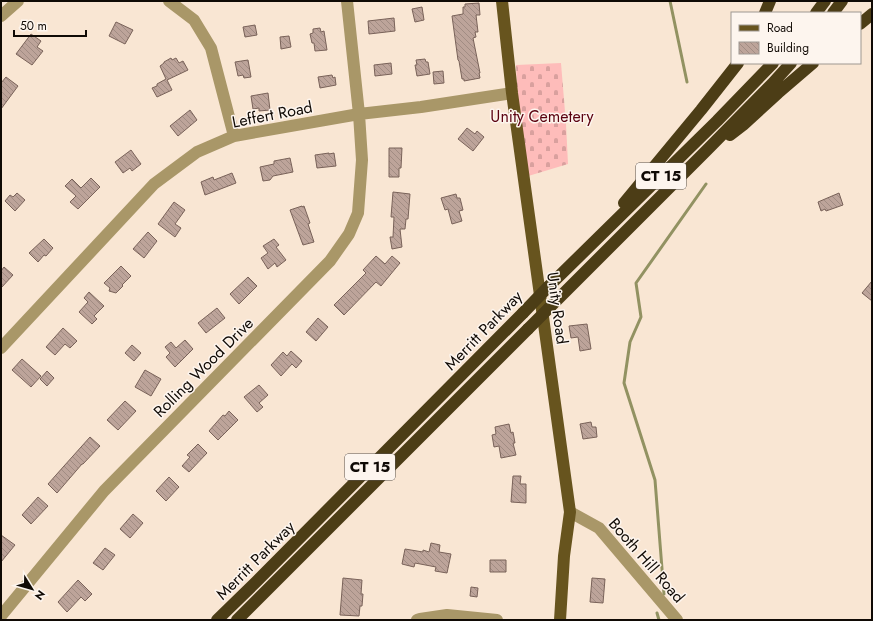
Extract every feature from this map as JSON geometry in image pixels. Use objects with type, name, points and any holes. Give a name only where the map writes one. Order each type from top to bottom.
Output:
[{"type":"highway","points":[[766,12],[770,1]]},
{"type":"highway","points":[[817,12],[825,1]]},
{"type":"highway","points":[[834,12],[842,1]]},
{"type":"highway","points":[[861,23],[872,14]]},
{"type":"highway","points":[[579,256],[701,110],[737,64]]},
{"type":"highway","name":"Merritt Parkway","points":[[217,620],[579,256],[711,127],[772,64]]},
{"type":"highway","name":"Merritt Parkway","points":[[237,620],[707,150],[790,64]]},
{"type":"highway","points":[[707,150],[743,125],[812,64]]},
{"type":"main road","name":"Unity Road","points":[[502,1],[512,94],[570,512],[564,556],[560,620]]},
{"type":"street","points":[[1,16],[18,1]]},
{"type":"street","points":[[168,1],[194,20],[212,48],[234,136]]},
{"type":"street","name":"Rolling Wood Drive","points":[[1,616],[104,492],[330,261],[349,234],[358,213],[362,160],[359,114],[347,1]]},
{"type":"street","name":"Leffert Road","points":[[1,348],[154,184],[197,152],[234,136],[359,114],[512,94]]},
{"type":"street","name":"Booth Hill Road","points":[[570,512],[599,528],[677,620]]},
{"type":"street","points":[[417,620],[447,615],[497,620]]},
{"type":"green space","name":"Unity Cemetery","points":[[561,63],[568,164],[525,177],[518,108],[516,65]]},
{"type":"building","points":[[479,3],[480,15],[476,15],[478,32],[475,32],[476,37],[473,38],[480,78],[464,81],[464,79],[462,79],[458,60],[452,16],[463,14],[463,7],[465,7],[465,4]]},
{"type":"building","points":[[422,7],[424,20],[415,22],[412,9]]},
{"type":"building","points":[[394,18],[395,31],[369,34],[368,21]]},
{"type":"building","points":[[116,22],[133,30],[125,44],[109,36]]},
{"type":"building","points":[[255,25],[257,35],[245,37],[243,27]]},
{"type":"building","points":[[320,28],[321,32],[324,31],[327,50],[315,51],[314,43],[312,43],[310,34],[313,33],[313,29]]},
{"type":"building","points":[[31,34],[41,41],[37,47],[43,51],[32,65],[16,54]]},
{"type":"building","points":[[289,36],[291,47],[281,49],[280,37]]},
{"type":"building","points":[[171,58],[172,60],[176,58],[179,63],[183,61],[188,70],[167,80],[172,90],[157,97],[152,88],[166,79],[160,66]]},
{"type":"building","points":[[425,59],[426,62],[428,62],[430,74],[417,76],[415,65],[417,65],[416,60]]},
{"type":"building","points":[[248,60],[251,77],[244,78],[243,75],[238,76],[235,62]]},
{"type":"building","points":[[391,63],[392,74],[375,76],[374,65]]},
{"type":"building","points":[[443,71],[444,83],[434,84],[433,72]]},
{"type":"building","points":[[332,75],[333,78],[335,77],[336,85],[320,88],[318,77]]},
{"type":"building","points":[[6,77],[18,86],[1,109],[1,83]]},
{"type":"building","points":[[268,93],[270,110],[259,111],[259,108],[253,109],[251,96]]},
{"type":"building","points":[[190,110],[197,120],[178,136],[170,126]]},
{"type":"building","points":[[467,128],[475,134],[477,131],[484,137],[473,151],[458,139]]},
{"type":"building","points":[[389,148],[402,148],[399,177],[389,177]]},
{"type":"building","points":[[131,150],[141,164],[132,171],[130,168],[123,173],[115,162]]},
{"type":"building","points":[[334,153],[336,166],[317,168],[315,155]]},
{"type":"building","points":[[290,158],[293,172],[273,176],[270,180],[263,181],[260,167],[274,164],[274,161]]},
{"type":"building","points":[[232,173],[236,183],[205,195],[201,182],[213,177],[214,180]]},
{"type":"building","points":[[91,178],[100,187],[78,209],[70,202],[76,196],[65,186],[72,179],[81,188]]},
{"type":"building","points":[[393,192],[410,194],[408,219],[406,219],[405,229],[400,229],[402,247],[392,249],[390,237],[393,237],[394,217],[391,217]]},
{"type":"building","points":[[17,193],[25,200],[15,211],[5,201],[10,195],[13,197]]},
{"type":"building","points":[[839,193],[843,205],[826,211],[825,209],[821,211],[818,202]]},
{"type":"building","points":[[456,194],[457,198],[460,198],[463,210],[459,211],[462,221],[452,224],[448,209],[445,210],[441,198]]},
{"type":"building","points":[[174,202],[185,210],[175,224],[181,228],[175,237],[158,224]]},
{"type":"building","points":[[304,206],[310,223],[308,224],[314,242],[303,245],[290,210]]},
{"type":"building","points":[[148,232],[157,241],[144,258],[133,249]]},
{"type":"building","points":[[44,239],[53,248],[38,262],[29,253]]},
{"type":"building","points":[[274,239],[279,245],[276,247],[286,260],[277,267],[275,263],[268,269],[261,258],[268,253],[263,246]]},
{"type":"building","points":[[376,256],[385,264],[392,256],[400,263],[381,286],[376,282],[344,315],[334,305],[366,273],[363,270]]},
{"type":"building","points":[[121,266],[131,276],[116,293],[109,291],[110,288],[104,283]]},
{"type":"building","points":[[4,267],[13,275],[1,288],[1,271]]},
{"type":"building","points":[[248,277],[257,286],[239,304],[230,294]]},
{"type":"building","points":[[872,281],[872,301],[862,293]]},
{"type":"building","points":[[89,292],[104,306],[94,316],[97,319],[92,324],[79,312],[88,302],[84,298]]},
{"type":"building","points":[[217,308],[225,318],[206,333],[198,323]]},
{"type":"building","points":[[318,318],[328,327],[316,341],[306,332]]},
{"type":"building","points":[[587,324],[591,349],[580,351],[578,337],[571,338],[569,326]]},
{"type":"building","points":[[63,328],[77,341],[70,348],[65,344],[55,355],[46,347]]},
{"type":"building","points":[[185,340],[193,349],[175,367],[166,357],[170,353],[165,347],[171,342],[176,348]]},
{"type":"building","points":[[132,345],[141,353],[134,361],[125,353]]},
{"type":"building","points":[[291,351],[302,361],[296,368],[292,364],[281,376],[271,365],[283,352],[287,356]]},
{"type":"building","points":[[22,359],[41,376],[31,387],[12,370]]},
{"type":"building","points":[[145,370],[161,379],[151,396],[135,387]]},
{"type":"building","points":[[47,371],[54,378],[47,386],[40,379]]},
{"type":"building","points":[[259,385],[268,395],[259,403],[263,407],[257,412],[244,397]]},
{"type":"building","points":[[125,401],[136,411],[118,430],[107,420]]},
{"type":"building","points":[[229,411],[238,420],[218,440],[209,431],[223,415],[225,416]]},
{"type":"building","points":[[591,422],[592,427],[596,427],[597,437],[583,439],[580,424]]},
{"type":"building","points":[[509,424],[511,433],[513,432],[515,443],[513,443],[516,455],[501,458],[499,446],[494,447],[492,435],[496,434],[495,427]]},
{"type":"building","points":[[90,437],[100,446],[57,493],[48,484]]},
{"type":"building","points":[[198,444],[207,453],[189,472],[182,466],[190,457],[187,455]]},
{"type":"building","points":[[513,476],[521,476],[520,484],[526,484],[526,503],[511,502]]},
{"type":"building","points":[[169,477],[179,487],[166,501],[156,491]]},
{"type":"building","points":[[38,497],[48,506],[31,524],[22,515]]},
{"type":"building","points":[[133,514],[143,523],[130,538],[120,529]]},
{"type":"building","points":[[1,535],[15,545],[1,562]]},
{"type":"building","points":[[431,543],[440,545],[439,552],[451,554],[447,573],[435,571],[436,567],[415,563],[414,567],[402,564],[405,549],[423,552],[423,550],[429,552]]},
{"type":"building","points":[[105,548],[115,555],[103,570],[93,563]]},
{"type":"building","points":[[490,560],[506,560],[506,572],[490,572]]},
{"type":"building","points":[[343,578],[362,580],[362,606],[360,606],[359,616],[340,615]]},
{"type":"building","points":[[592,578],[605,579],[603,603],[590,602]]},
{"type":"building","points":[[78,580],[92,594],[85,601],[81,597],[67,612],[58,602]]},
{"type":"building","points":[[471,587],[478,588],[477,597],[470,596]]},
{"type":"waterway","points":[[670,1],[687,82]]},
{"type":"waterway","points":[[664,594],[655,480],[624,383],[630,342],[641,317],[636,283],[706,184]]},
{"type":"waterway","points":[[657,613],[659,620]]}]
